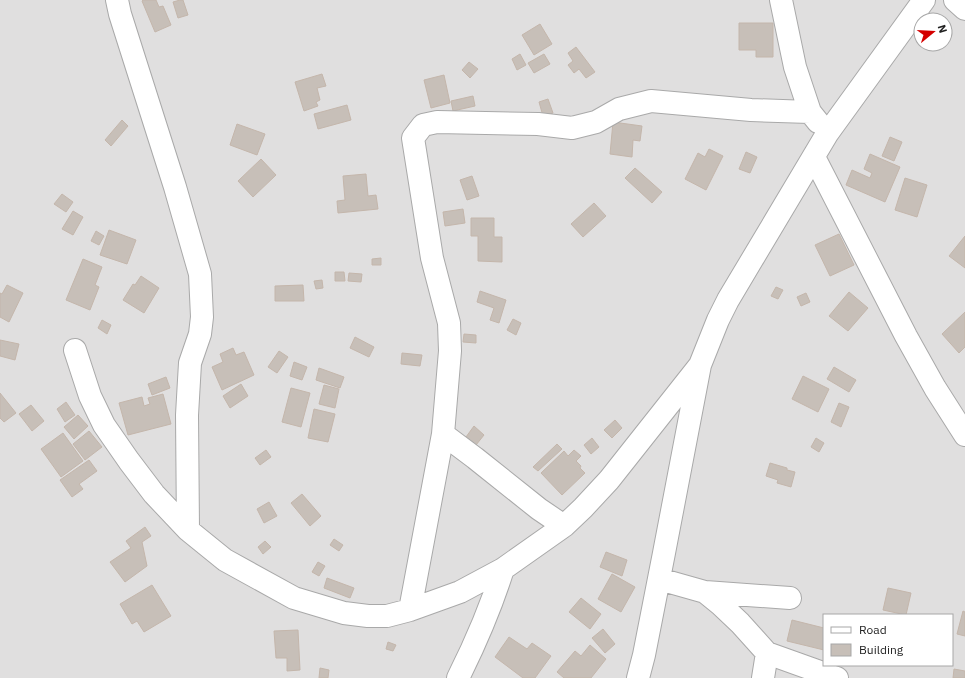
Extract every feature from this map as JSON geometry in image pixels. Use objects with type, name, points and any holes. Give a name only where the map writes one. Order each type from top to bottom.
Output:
[{"type":"street","points":[[117,0],[120,14],[175,187],[200,274],[202,317],[200,334],[190,363],[187,416],[188,530]]},
{"type":"street","points":[[781,0],[795,67],[810,112],[827,134]]},
{"type":"street","points":[[638,678],[659,579],[700,365],[718,320],[728,300],[827,134],[924,0]]},
{"type":"street","points":[[955,0],[965,9]]},
{"type":"street","points":[[410,610],[443,434],[450,351],[449,323],[432,258],[413,138],[423,125],[437,122],[538,124],[572,128],[596,122],[619,108],[651,101],[751,110],[810,112]]},
{"type":"street","points":[[814,157],[906,336],[935,388],[965,435]]},
{"type":"street","points":[[75,350],[90,396],[104,425],[128,461],[154,494],[188,530],[226,560],[294,598],[344,613],[368,616],[387,616],[410,610],[460,592],[503,569],[564,526],[610,480],[700,365]]},
{"type":"street","points":[[443,434],[539,510],[564,526]]},
{"type":"street","points":[[458,678],[483,626],[503,569]]},
{"type":"street","points":[[659,579],[705,592],[790,598]]},
{"type":"street","points":[[705,592],[740,623],[767,653],[837,678]]},
{"type":"street","points":[[763,678],[767,653]]},
{"type":"shaded area","points":[[0,0],[965,0],[965,678],[0,678]]},
{"type":"building","points":[[156,0],[159,7],[163,6],[171,25],[155,32],[142,1]]},
{"type":"building","points":[[183,0],[188,15],[178,18],[173,2]]},
{"type":"building","points":[[739,23],[773,23],[773,57],[756,57],[756,50],[739,50]]},
{"type":"building","points":[[540,24],[552,44],[534,55],[522,35]]},
{"type":"building","points":[[576,47],[595,72],[586,78],[579,69],[574,73],[568,65],[573,61],[568,53]]},
{"type":"building","points":[[520,54],[526,65],[517,70],[512,59]]},
{"type":"building","points":[[544,54],[550,64],[534,73],[528,63]]},
{"type":"building","points":[[469,62],[478,69],[470,78],[462,70]]},
{"type":"building","points":[[322,74],[326,86],[317,88],[320,100],[316,102],[318,106],[304,111],[295,82]]},
{"type":"building","points":[[444,75],[450,103],[431,108],[424,80]]},
{"type":"building","points":[[473,96],[475,106],[453,111],[451,101]]},
{"type":"building","points":[[548,99],[553,113],[543,116],[539,102]]},
{"type":"building","points":[[347,105],[351,120],[318,129],[314,114]]},
{"type":"building","points":[[122,120],[128,126],[111,146],[105,140]]},
{"type":"building","points":[[613,122],[642,126],[640,141],[633,140],[632,157],[610,154]]},
{"type":"building","points":[[237,124],[265,134],[257,155],[230,145]]},
{"type":"building","points":[[890,137],[902,142],[894,161],[882,156]]},
{"type":"building","points":[[709,149],[723,156],[706,190],[685,179],[698,153],[705,157]]},
{"type":"building","points":[[746,152],[757,157],[750,173],[739,169]]},
{"type":"building","points":[[870,154],[900,167],[885,202],[846,185],[852,170],[870,178],[872,173],[864,169]]},
{"type":"building","points":[[261,159],[276,175],[253,197],[238,181]]},
{"type":"building","points":[[635,168],[662,192],[652,203],[625,178]]},
{"type":"building","points":[[366,174],[368,196],[376,195],[378,209],[338,213],[337,201],[345,200],[343,176]]},
{"type":"building","points":[[472,176],[479,196],[467,200],[460,180]]},
{"type":"building","points":[[905,178],[927,185],[917,217],[895,210]]},
{"type":"building","points":[[62,194],[73,202],[66,212],[54,204]]},
{"type":"building","points":[[594,203],[606,216],[583,237],[571,224]]},
{"type":"building","points":[[463,209],[465,223],[445,226],[443,212]]},
{"type":"building","points":[[73,211],[83,217],[73,235],[62,229]]},
{"type":"building","points":[[471,218],[494,218],[494,237],[502,237],[502,262],[478,261],[478,236],[471,236]]},
{"type":"building","points":[[109,230],[136,240],[127,264],[100,255]]},
{"type":"building","points":[[96,231],[104,236],[99,245],[91,241]]},
{"type":"building","points":[[839,234],[854,265],[830,276],[815,245]]},
{"type":"building","points":[[965,236],[965,268],[949,256]]},
{"type":"building","points":[[381,258],[381,265],[372,265],[372,259]]},
{"type":"building","points":[[83,259],[102,267],[95,285],[99,287],[90,310],[66,300]]},
{"type":"building","points":[[335,272],[344,272],[345,281],[335,281]]},
{"type":"building","points":[[349,273],[362,274],[361,282],[348,281]]},
{"type":"building","points":[[141,276],[159,288],[144,313],[123,300],[133,284],[135,285]]},
{"type":"building","points":[[322,280],[323,288],[316,289],[314,281]]},
{"type":"building","points":[[7,285],[23,293],[9,322],[0,317],[0,293],[2,294]]},
{"type":"building","points":[[303,285],[304,301],[275,301],[275,286]]},
{"type":"building","points":[[776,287],[783,290],[778,299],[771,296]]},
{"type":"building","points":[[480,291],[506,300],[499,323],[490,320],[494,308],[477,302]]},
{"type":"building","points":[[849,292],[868,308],[848,331],[829,316]]},
{"type":"building","points":[[806,293],[810,302],[801,306],[797,297]]},
{"type":"building","points":[[965,312],[965,347],[959,353],[942,334]]},
{"type":"building","points":[[513,319],[521,323],[516,335],[507,330]]},
{"type":"building","points":[[102,320],[111,325],[107,334],[98,328]]},
{"type":"building","points":[[464,334],[476,335],[476,343],[463,342]]},
{"type":"building","points":[[355,337],[374,347],[369,357],[350,348]]},
{"type":"building","points":[[0,340],[19,344],[15,360],[0,356]]},
{"type":"building","points":[[233,348],[236,355],[244,352],[254,375],[222,390],[212,367],[223,362],[220,354]]},
{"type":"building","points":[[279,351],[288,357],[277,373],[268,367]]},
{"type":"building","points":[[402,353],[422,355],[420,366],[401,364]]},
{"type":"building","points":[[294,362],[307,367],[302,380],[290,376]]},
{"type":"building","points":[[834,367],[856,380],[849,392],[827,379]]},
{"type":"building","points":[[319,368],[344,377],[340,388],[316,380]]},
{"type":"building","points":[[803,376],[829,389],[818,412],[792,399]]},
{"type":"building","points":[[166,377],[170,388],[152,395],[148,384]]},
{"type":"building","points":[[241,384],[248,396],[230,408],[223,396]]},
{"type":"building","points":[[324,385],[339,389],[335,408],[319,404]]},
{"type":"building","points":[[291,388],[310,393],[301,427],[282,422]]},
{"type":"building","points":[[0,393],[16,413],[4,422],[0,418]]},
{"type":"building","points":[[163,394],[171,424],[128,435],[119,403],[142,397],[144,406],[150,404],[148,398]]},
{"type":"building","points":[[66,402],[75,415],[65,422],[57,409]]},
{"type":"building","points":[[839,403],[849,407],[841,427],[831,422]]},
{"type":"building","points":[[31,405],[44,421],[32,431],[19,414]]},
{"type":"building","points":[[314,409],[335,414],[328,442],[308,438]]},
{"type":"building","points":[[78,415],[88,426],[74,439],[64,427]]},
{"type":"building","points":[[615,420],[622,428],[612,438],[604,430]]},
{"type":"building","points":[[474,426],[484,435],[476,445],[466,437]]},
{"type":"building","points":[[89,431],[102,447],[85,460],[73,444]]},
{"type":"building","points":[[63,433],[83,461],[61,477],[41,449]]},
{"type":"building","points":[[592,438],[599,447],[591,454],[584,445]]},
{"type":"building","points":[[816,438],[824,443],[819,452],[811,447]]},
{"type":"building","points":[[557,444],[562,449],[538,471],[533,467]]},
{"type":"building","points":[[266,450],[271,457],[260,465],[255,458]]},
{"type":"building","points":[[574,450],[581,456],[576,461],[585,473],[562,495],[541,473],[564,451],[568,456]]},
{"type":"building","points":[[89,460],[97,471],[79,484],[83,489],[72,497],[60,480]]},
{"type":"building","points":[[770,463],[795,472],[791,487],[777,483],[778,480],[766,476]]},
{"type":"building","points":[[302,494],[321,516],[310,526],[291,503]]},
{"type":"building","points":[[269,502],[277,516],[264,523],[257,509]]},
{"type":"building","points":[[145,527],[151,536],[142,542],[147,566],[125,582],[110,562],[131,548],[126,541]]},
{"type":"building","points":[[334,539],[343,545],[339,551],[330,545]]},
{"type":"building","points":[[265,541],[271,547],[263,554],[258,547]]},
{"type":"building","points":[[606,552],[627,560],[622,576],[600,567]]},
{"type":"building","points":[[318,562],[325,566],[319,576],[312,572]]},
{"type":"building","points":[[612,574],[635,587],[621,612],[598,599]]},
{"type":"building","points":[[327,578],[354,588],[350,598],[324,588]]},
{"type":"building","points":[[152,585],[171,616],[144,632],[137,621],[132,624],[120,604]]},
{"type":"building","points":[[888,588],[911,593],[906,614],[883,610]]},
{"type":"building","points":[[581,598],[601,614],[590,629],[569,612]]},
{"type":"building","points":[[963,611],[965,612],[965,636],[957,634]]},
{"type":"building","points":[[792,620],[823,628],[823,650],[787,641]]},
{"type":"building","points":[[603,629],[615,644],[605,653],[592,638]]},
{"type":"building","points":[[298,630],[300,670],[287,671],[287,658],[276,658],[274,631]]},
{"type":"building","points":[[509,637],[527,649],[532,643],[551,656],[535,678],[523,678],[495,657]]},
{"type":"building","points":[[388,642],[396,645],[393,651],[386,649]]},
{"type":"building","points":[[590,645],[606,659],[591,678],[564,678],[557,672],[575,651],[581,656]]},
{"type":"building","points":[[320,668],[329,670],[328,678],[319,678]]},
{"type":"building","points":[[954,669],[965,671],[965,678],[953,678]]}]
